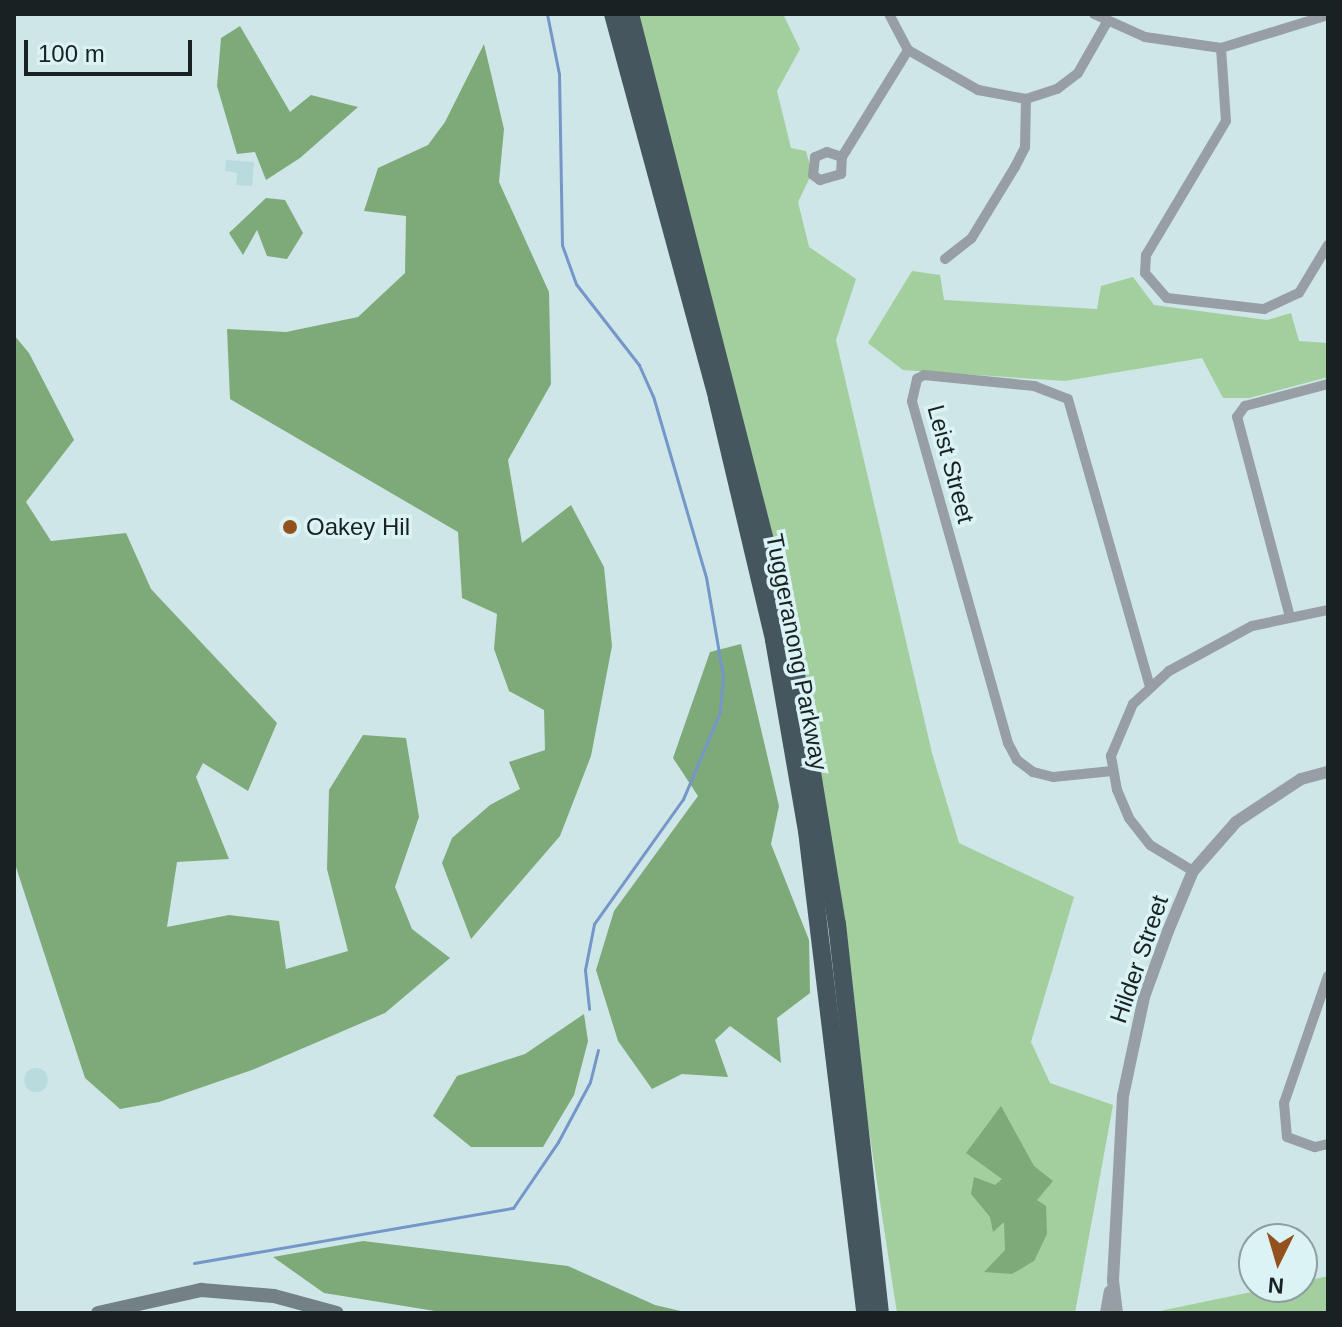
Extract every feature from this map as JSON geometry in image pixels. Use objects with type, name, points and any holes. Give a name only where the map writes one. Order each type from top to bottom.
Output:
[{"type":"highway","name":"Tuggeranong Parkway","points":[[613,14],[713,383],[774,640],[807,831],[865,1313]]},
{"type":"highway","name":"Tuggeranong Parkway","points":[[630,14],[790,638],[837,924],[880,1313]]},
{"type":"main road","points":[[98,1313],[201,1290],[274,1296],[337,1313]]},
{"type":"street","points":[[889,14],[908,50],[978,90],[1026,99],[1057,89],[1078,73],[1107,22]]},
{"type":"street","points":[[1094,14],[1145,37],[1221,48],[1328,15]]},
{"type":"street","points":[[1221,48],[1226,121],[1146,255],[1145,273],[1167,298],[1264,309],[1299,293],[1328,245]]},
{"type":"street","points":[[842,157],[908,50]]},
{"type":"street","points":[[945,259],[971,239],[1015,167],[1025,147],[1026,99]]},
{"type":"street","name":"Leist Street","points":[[1112,771],[1053,777],[1033,772],[1017,760],[1008,743],[912,401],[917,379],[924,375],[1034,386],[1068,399],[1149,684]]},
{"type":"street","points":[[1290,617],[1237,417],[1245,406],[1328,384]]},
{"type":"street","points":[[1193,871],[1150,845],[1129,818],[1112,771],[1118,735],[1149,684],[1252,626],[1328,610]]},
{"type":"street","name":"Hilder Street","points":[[1106,1313],[1113,1280],[1123,1096],[1144,997],[1193,871],[1236,822],[1266,798],[1301,779],[1328,772]]},
{"type":"street","points":[[1328,976],[1284,1103],[1287,1137],[1315,1147],[1328,1144]]},
{"type":"street","name":"Hilder Street","points":[[1113,1280],[1117,1313]]},
{"type":"shaded area","points":[[226,160],[254,162],[252,186],[236,185],[237,173],[225,171]]},
{"type":"shaded area","points":[[36,1068],[44,1072],[48,1080],[44,1088],[36,1092],[28,1088],[24,1080],[28,1072]]},
{"type":"green space","points":[[634,14],[783,14],[800,49],[777,91],[791,148],[806,151],[812,173],[798,202],[809,247],[856,279],[836,340],[932,753],[959,843],[1074,897],[1031,1042],[1050,1083],[1113,1105],[1075,1313],[897,1313],[798,667]]},
{"type":"green space","points":[[240,26],[290,112],[311,95],[358,107],[300,158],[266,180],[255,152],[237,154],[217,86],[221,38]]},
{"type":"green space","points":[[484,44],[504,129],[499,182],[549,292],[551,384],[508,460],[522,543],[571,505],[604,567],[612,646],[591,756],[560,836],[471,939],[442,863],[452,838],[490,805],[520,789],[509,762],[545,750],[544,710],[509,691],[494,649],[497,614],[462,598],[458,532],[230,399],[227,329],[286,332],[358,317],[405,273],[406,216],[364,211],[378,168],[428,145],[445,122]]},
{"type":"green space","points":[[266,198],[285,200],[303,233],[287,259],[267,256],[257,230],[243,255],[229,233]]},
{"type":"green space","points":[[912,271],[940,275],[944,300],[1097,309],[1101,286],[1133,277],[1154,305],[1267,320],[1291,313],[1299,341],[1328,343],[1328,377],[1249,398],[1223,398],[1202,358],[1065,381],[903,370],[868,343]]},
{"type":"green space","points":[[14,335],[29,353],[74,440],[26,502],[51,541],[126,533],[151,589],[277,723],[248,791],[203,763],[196,777],[229,859],[177,862],[167,927],[229,915],[279,921],[286,969],[348,951],[327,869],[329,790],[363,735],[406,738],[419,817],[395,887],[412,929],[450,958],[385,1013],[252,1070],[159,1102],[120,1109],[85,1078],[14,861]]},
{"type":"green space","points":[[741,644],[779,806],[771,844],[809,940],[810,993],[777,1018],[781,1063],[730,1026],[715,1040],[728,1077],[682,1074],[652,1089],[618,1041],[596,970],[614,911],[698,796],[673,758],[710,652]]},
{"type":"green space","points":[[584,1014],[588,1041],[574,1095],[543,1147],[471,1147],[433,1116],[457,1076],[525,1054]]},
{"type":"green space","points":[[1001,1106],[1034,1166],[1053,1181],[1037,1200],[1046,1206],[1047,1234],[1034,1261],[1012,1274],[984,1272],[1005,1250],[1004,1222],[993,1232],[990,1217],[971,1194],[974,1177],[995,1185],[1002,1179],[966,1153]]},
{"type":"green space","points":[[363,1241],[568,1266],[655,1305],[689,1313],[447,1313],[324,1293],[273,1257]]},
{"type":"green space","points":[[1328,1276],[1328,1313],[1150,1313],[1238,1295],[1238,1303],[1318,1303],[1318,1278]]},
{"type":"waterway","points":[[547,14],[559,74],[562,245],[576,284],[639,365],[653,396],[706,577],[723,676],[720,712],[683,799],[594,924],[585,970],[589,1009]]},
{"type":"waterway","points":[[194,1263],[513,1208],[558,1142],[590,1082],[598,1050]]},
{"type":"place","name":"Oakey Hil","points":[[290,527]]}]
